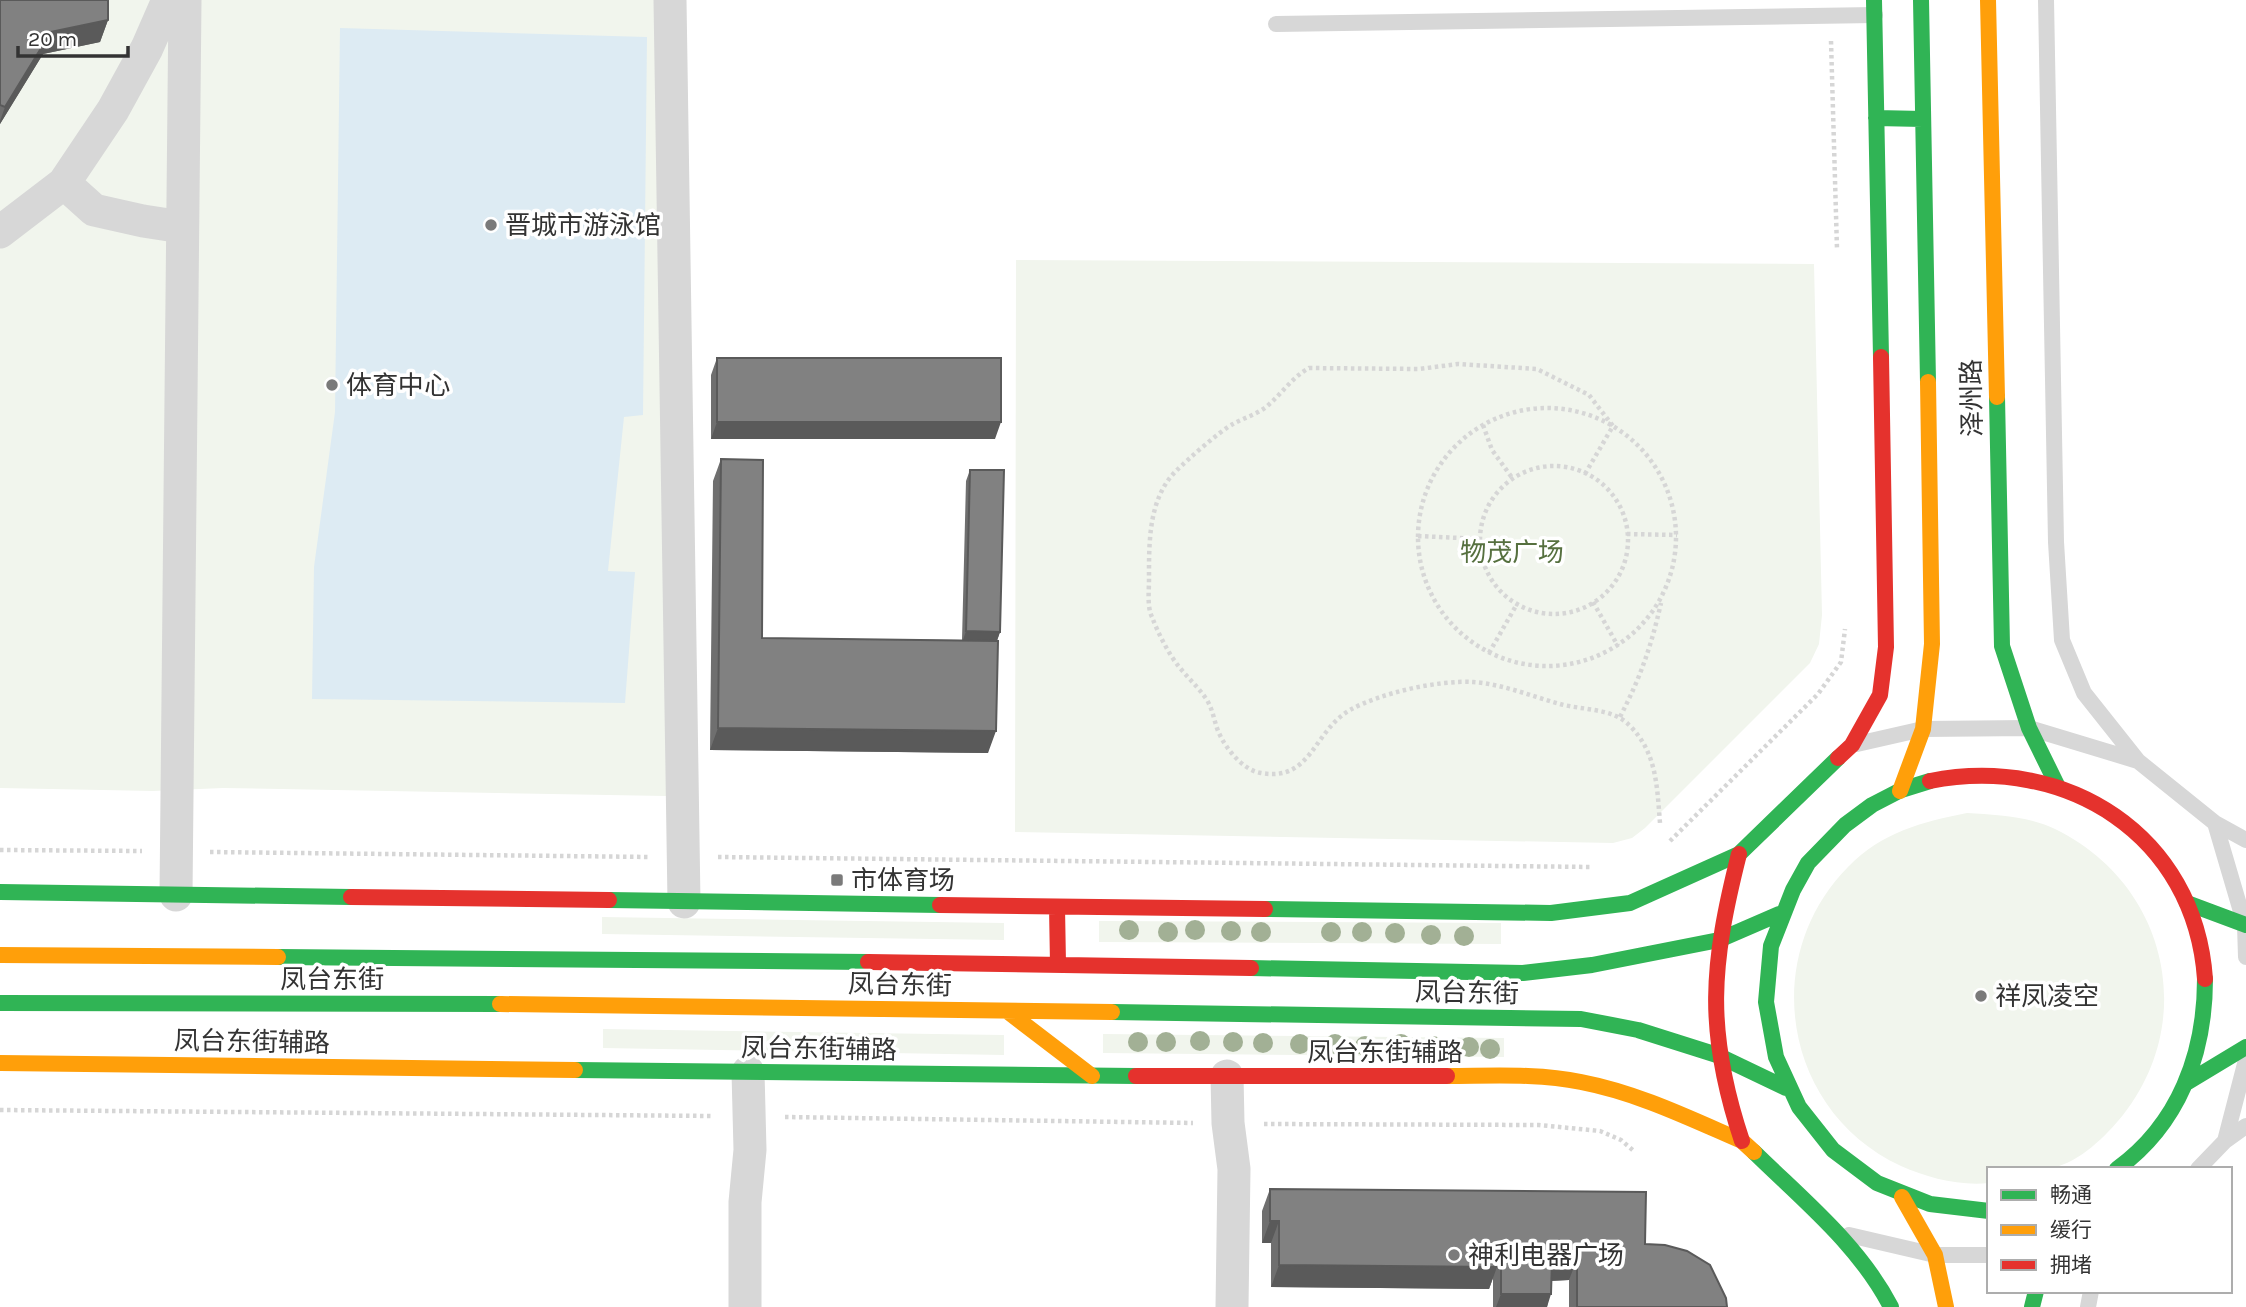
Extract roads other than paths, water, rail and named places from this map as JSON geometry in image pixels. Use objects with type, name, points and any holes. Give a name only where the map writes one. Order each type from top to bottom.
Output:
[{"type":"main road","name":"泽州路","points":[[1900,790],[1923,729],[1932,644],[1922,0]]},
{"type":"main road","name":"泽州路","points":[[1988,0],[2002,646],[2029,728],[2057,785]]},
{"type":"main road","points":[[0,892],[1551,913],[1630,903],[1738,854],[1852,745],[1880,695],[1886,647],[1875,8]]},
{"type":"main road","points":[[1876,118],[1923,119]]},
{"type":"main road","points":[[1987,1211],[1961,1211],[1902,1197],[1855,1170],[1815,1133],[1786,1087],[1768,1031],[1766,972],[1779,914],[1808,862],[1849,820],[1900,790],[1951,776],[2005,774],[2057,785],[2111,811],[2155,852],[2188,903],[2204,961],[2205,1023],[2188,1082],[2161,1127],[2119,1167]]},
{"type":"main road","points":[[1738,854],[1719,940],[1714,986],[1717,1055],[1726,1098],[1742,1141],[1837,1232],[1878,1282],[1891,1307]]},
{"type":"main road","points":[[2188,903],[2245,925]]},
{"type":"main road","points":[[1057,907],[1058,964]]},
{"type":"main road","name":"凤台东街","points":[[0,955],[1058,964],[1523,973],[1592,965],[1719,940],[1779,914]]},
{"type":"main road","name":"凤台东街","points":[[0,1003],[545,1004],[1581,1019],[1638,1030],[1717,1055],[1786,1087]]},
{"type":"main road","points":[[1007,1011],[1092,1076]]},
{"type":"main road","points":[[2188,1082],[2246,1047]]},
{"type":"main road","name":"凤台东街辅路","points":[[0,1063],[1092,1076],[1529,1076],[1579,1082],[1635,1095],[1742,1141]]},
{"type":"main road","points":[[1902,1197],[1935,1255],[1946,1307]]},
{"type":"street","points":[[0,232],[64,183],[113,110],[147,48],[168,0]]},
{"type":"street","points":[[176,895],[185,0]]},
{"type":"street","points":[[670,0],[684,902]]},
{"type":"street","points":[[64,183],[94,210],[182,227]]},
{"type":"street","points":[[745,1307],[745,1202],[750,1150],[748,1073]]},
{"type":"street","points":[[1227,1076],[1228,1123],[1234,1169],[1233,1307]]},
{"type":"lane","points":[[2046,0],[2056,542],[2062,640],[2084,693],[2138,761],[2215,823],[2246,840]]},
{"type":"lane","points":[[1276,24],[1831,16],[1875,8]]},
{"type":"lane","points":[[1852,745],[1923,729],[2029,728],[2138,761]]},
{"type":"lane","points":[[2215,823],[2245,925],[2246,957]]},
{"type":"lane","points":[[2225,1141],[2246,1060]]},
{"type":"lane","points":[[2200,1167],[2225,1141],[2246,1126]]},
{"type":"lane","points":[[1837,1232],[1935,1255],[1987,1255]]},
{"type":"place","name":"晋城市游泳馆","points":[[491,225]]},
{"type":"place","name":"体育中心","points":[[332,385]]},
{"type":"place","name":"市体育场","points":[[837,880]]},
{"type":"place","name":"祥凤凌空","points":[[1981,996]]},
{"type":"place","name":"神利电器广场","points":[[1454,1255]]},
{"type":"park label","name":"物茂广场","points":[[1512,552]]}]
